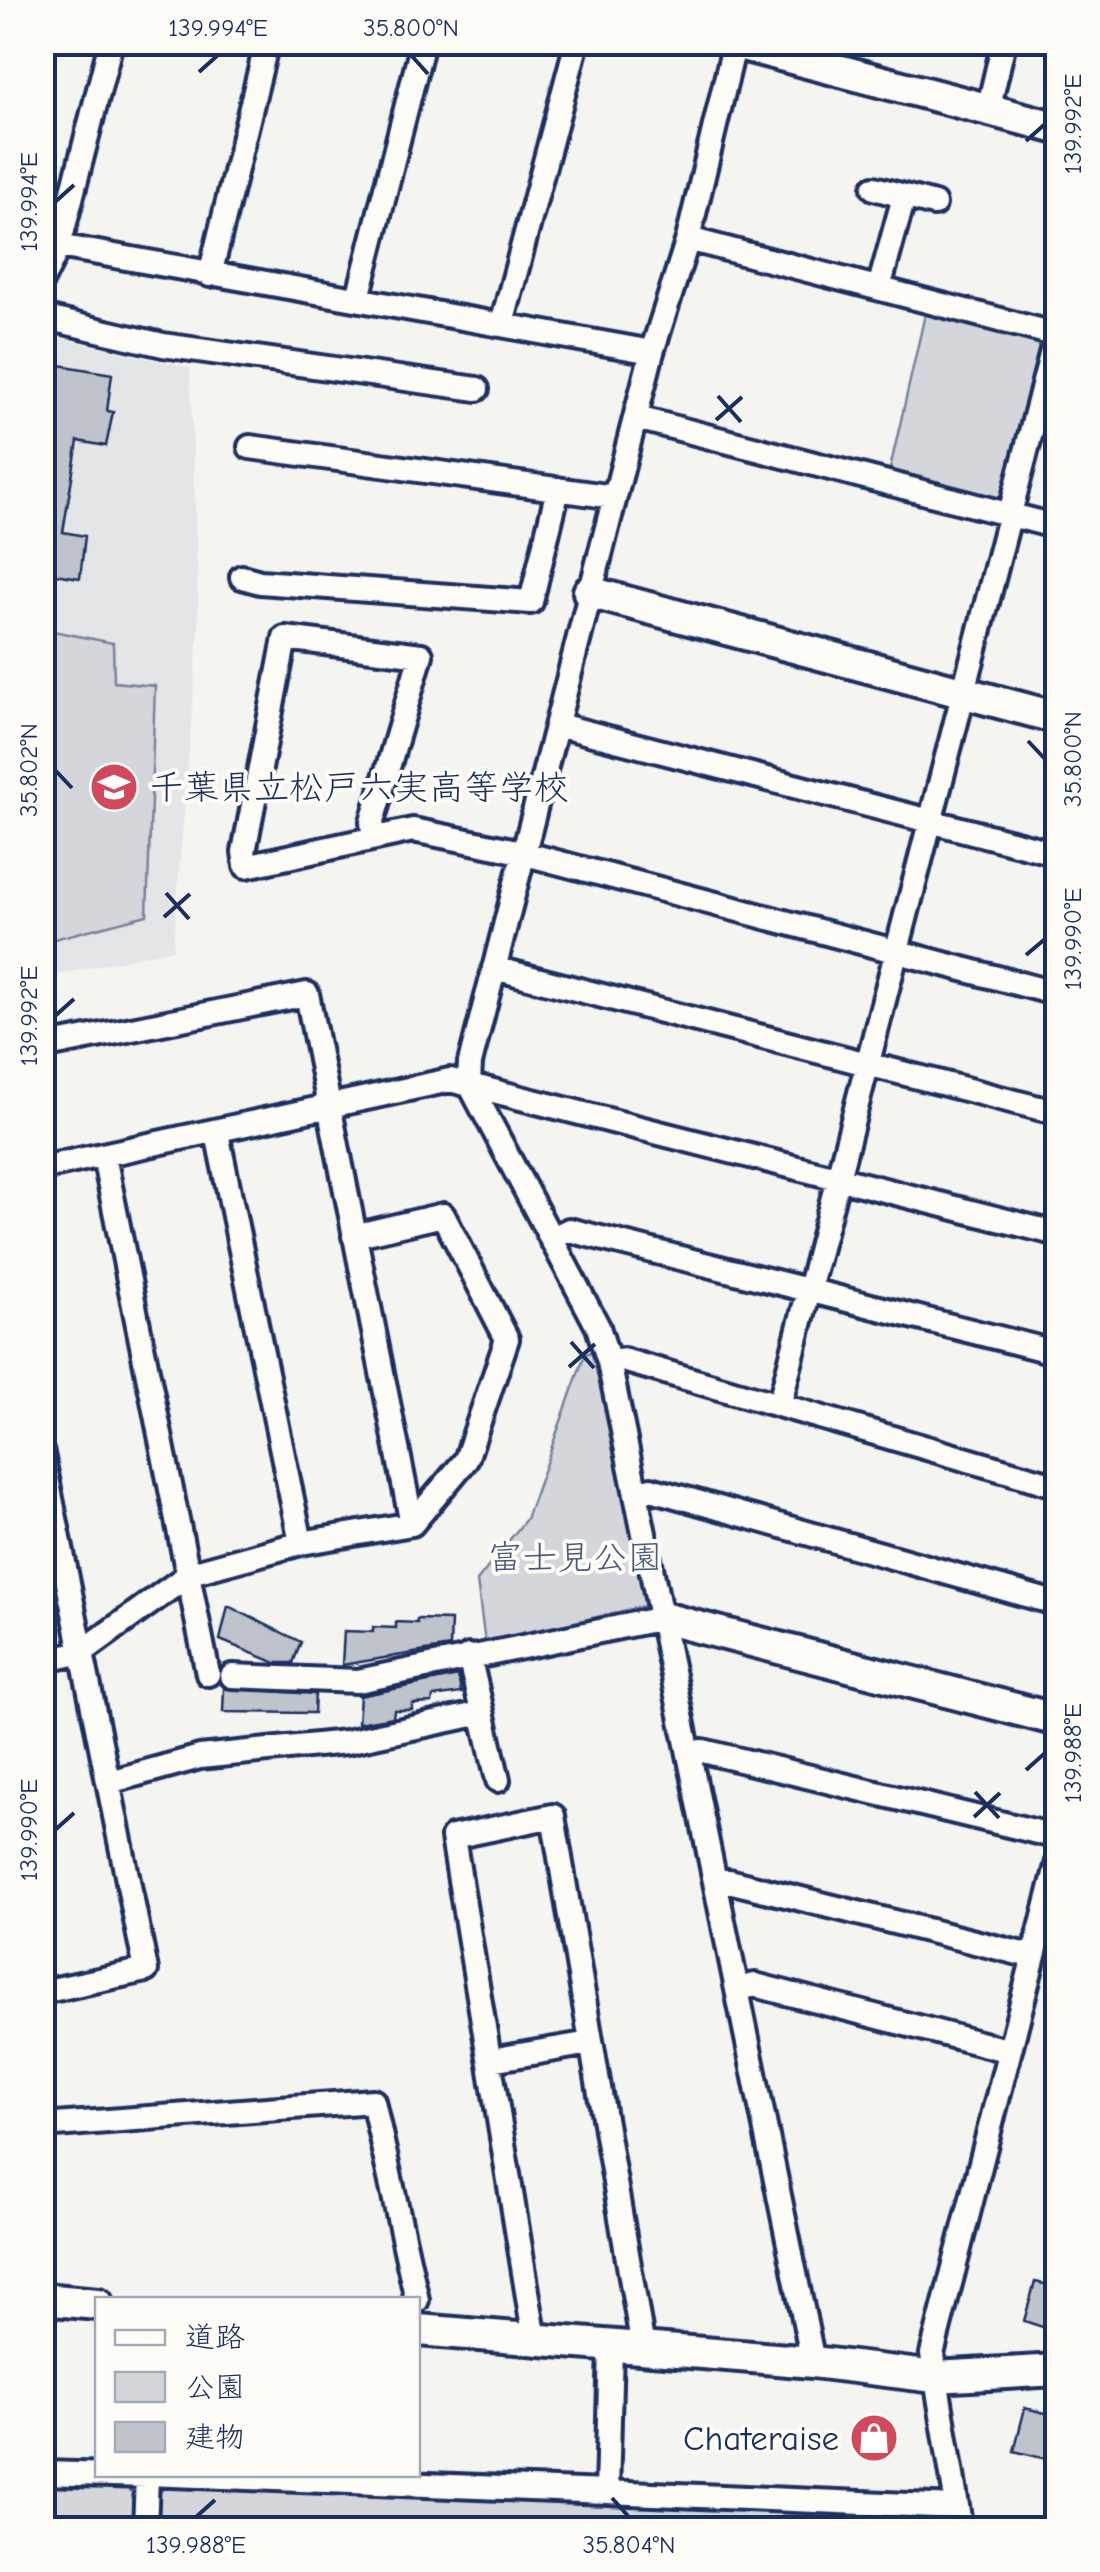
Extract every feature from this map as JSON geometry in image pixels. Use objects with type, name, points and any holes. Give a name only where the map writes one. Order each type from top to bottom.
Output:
[{"type":"street","points":[[42,280],[60,246],[111,42]]},
{"type":"street","points":[[210,275],[267,42]]},
{"type":"street","points":[[358,298],[423,42]]},
{"type":"street","points":[[502,324],[577,42]]},
{"type":"street","points":[[988,110],[1004,42]]},
{"type":"street","points":[[812,2362],[639,1492],[609,1362],[598,1327],[469,1083],[522,854],[652,352],[688,239],[733,43],[1058,128]]},
{"type":"street","points":[[874,188],[934,204]]},
{"type":"street","points":[[879,288],[904,197]]},
{"type":"street","points":[[688,239],[1057,333],[780,1402]]},
{"type":"street","points":[[60,246],[652,352]]},
{"type":"street","points":[[42,317],[163,344],[477,389]]},
{"type":"street","points":[[636,418],[1058,526]]},
{"type":"street","points":[[250,447],[614,497]]},
{"type":"street","points":[[242,576],[260,582],[531,602],[558,490]]},
{"type":"street","points":[[589,592],[1058,718]]},
{"type":"street","points":[[374,838],[372,822],[421,655],[285,638],[244,852],[246,866],[413,830],[522,854],[1058,994]]},
{"type":"street","points":[[558,725],[1058,854]]},
{"type":"street","points":[[494,968],[1058,1113]]},
{"type":"street","points":[[42,1047],[307,994],[412,1524]]},
{"type":"street","points":[[42,1168],[450,1080],[1058,1234]]},
{"type":"street","points":[[218,1133],[301,1543]]},
{"type":"street","points":[[104,1156],[191,1574],[220,1675],[358,1681],[664,1618],[1058,1720]]},
{"type":"street","points":[[42,1660],[82,1652],[191,1574],[301,1543],[412,1524],[466,1460],[508,1339],[443,1215],[354,1236]]},
{"type":"street","points":[[551,1239],[569,1230],[1058,1352]]},
{"type":"street","points":[[609,1362],[623,1360],[780,1402],[1058,1486]]},
{"type":"street","points":[[42,1454],[146,1970],[42,1992]]},
{"type":"street","points":[[639,1492],[651,1489],[1058,1604]]},
{"type":"street","points":[[469,1656],[498,1780]]},
{"type":"street","points":[[109,1782],[200,1757],[346,1742],[482,1713]]},
{"type":"street","points":[[689,1752],[703,1750],[1058,1837]]},
{"type":"street","points":[[535,2340],[453,1837],[553,1816],[643,2348]]},
{"type":"street","points":[[200,2477],[608,2492],[958,2518],[932,2354],[1006,2050],[1058,1862]]},
{"type":"street","points":[[716,1881],[729,1880],[1032,1956]]},
{"type":"street","points":[[739,1989],[755,1986],[1006,2050]]},
{"type":"street","points":[[491,2060],[590,2043]]},
{"type":"street","points":[[42,2126],[373,2101],[415,2297]]},
{"type":"street","points":[[42,2299],[95,2304]]},
{"type":"street","points":[[420,2315],[535,2340],[812,2362],[934,2377],[1058,2370]]},
{"type":"street","points":[[608,2492],[612,2347]]},
{"type":"street","points":[[42,2473],[95,2474]]},
{"type":"street","points":[[145,2530],[146,2477]]},
{"type":"shaded area","name":"千葉県立松戸六実高等学校","points":[[43,334],[190,368],[199,626],[173,949],[43,978]]},
{"type":"green space","points":[[928,301],[1056,335],[1009,514],[887,482]]},
{"type":"green space","points":[[43,629],[113,643],[114,682],[155,686],[147,915],[43,942]]},
{"type":"green space","name":"富士見公園","points":[[597,1350],[648,1605],[485,1643],[477,1581],[526,1519],[585,1354]]},
{"type":"green space","points":[[43,2484],[125,2486],[136,2496],[135,2529],[43,2530]]},
{"type":"green space","points":[[166,2485],[937,2515],[951,2530],[152,2530],[152,2502]]},
{"type":"building","points":[[42,362],[112,374],[107,411],[113,412],[106,446],[78,441],[63,532],[85,536],[80,578],[42,572]]},
{"type":"building","points":[[228,1606],[301,1642],[293,1663],[276,1663],[220,1640]]},
{"type":"building","points":[[417,1619],[451,1620],[450,1647],[342,1665],[344,1631],[373,1632],[373,1627],[396,1628],[396,1622],[417,1623]]},
{"type":"building","points":[[458,1676],[461,1693],[433,1697],[432,1703],[412,1704],[412,1710],[394,1710],[393,1717],[358,1723],[360,1696]]},
{"type":"building","points":[[224,1688],[315,1694],[314,1713],[223,1712]]},
{"type":"building","points":[[1035,2282],[1058,2287],[1058,2332],[1024,2321]]},
{"type":"building","points":[[1025,2408],[1058,2416],[1058,2462],[1014,2451]]},
{"type":"place","name":"千葉県立松戸六実高等学校","points":[[114,787]]},
{"type":"place","name":"Chateraise","points":[[874,2438]]}]
